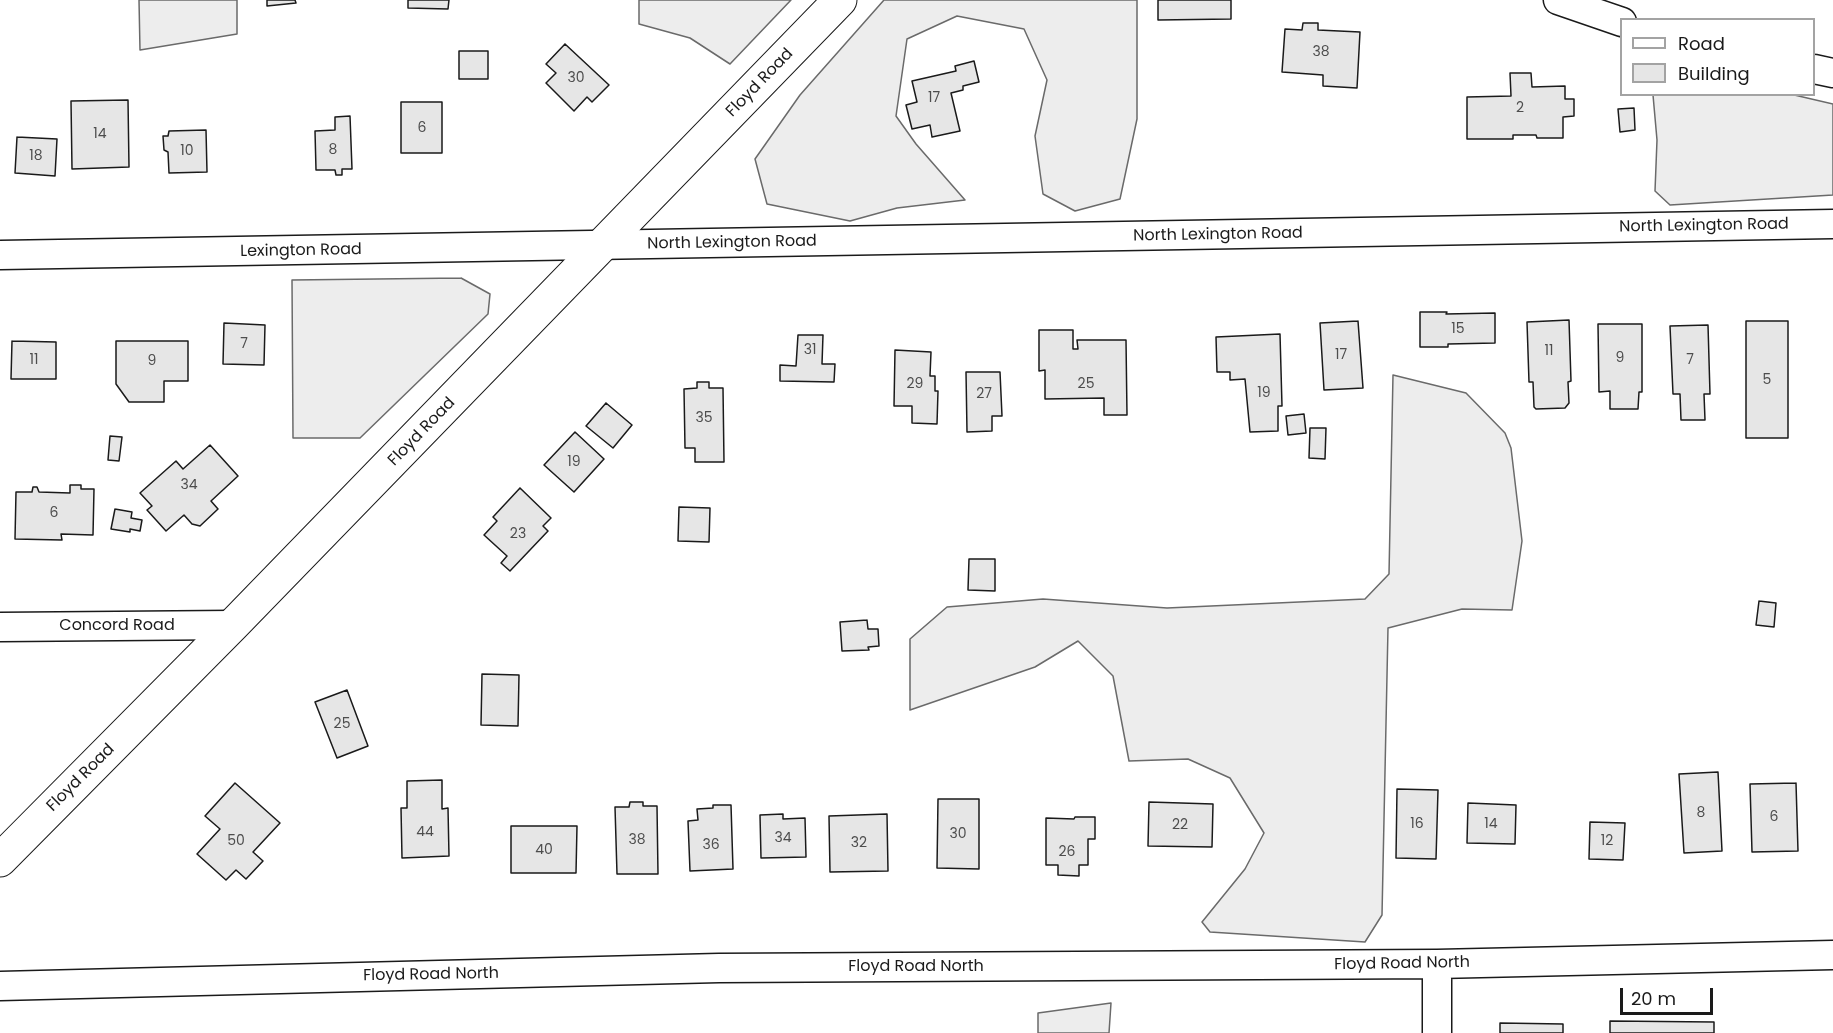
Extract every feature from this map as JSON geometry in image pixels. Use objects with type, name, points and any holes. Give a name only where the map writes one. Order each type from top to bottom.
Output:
[{"type":"street","name":"Floyd Road","points":[[0,860],[233,625],[840,0]]},
{"type":"street","points":[[1557,0],[1620,21]]},
{"type":"street","points":[[1815,69],[1833,73]]},
{"type":"street","name":"North Lexington Road","points":[[603,246],[1833,224]]},
{"type":"street","name":"Lexington Road","points":[[0,255],[603,246]]},
{"type":"street","name":"Concord Road","points":[[0,627],[233,625]]},
{"type":"street","name":"Floyd Road North","points":[[0,986],[719,968],[1437,964],[1833,956]]},
{"type":"street","points":[[1437,964],[1437,1033]]},
{"type":"shaded area","points":[[139,0],[237,0],[237,34],[140,50]]},
{"type":"shaded area","points":[[639,0],[791,0],[730,64],[690,38],[639,24]]},
{"type":"shaded area","points":[[884,0],[1137,0],[1137,119],[1120,199],[1075,211],[1043,194],[1035,136],[1047,80],[1024,29],[957,16],[907,39],[896,116],[916,144],[965,200],[897,208],[850,221],[767,204],[755,159],[800,95]]},
{"type":"shaded area","points":[[1653,96],[1799,96],[1833,104],[1833,195],[1670,205],[1655,191],[1657,140]]},
{"type":"shaded area","points":[[461,278],[490,294],[488,314],[360,438],[293,438],[292,280]]},
{"type":"shaded area","points":[[1393,375],[1466,393],[1505,433],[1511,448],[1522,541],[1512,610],[1462,609],[1388,628],[1382,915],[1365,942],[1210,932],[1202,922],[1245,869],[1264,833],[1230,778],[1188,759],[1129,761],[1113,676],[1078,641],[1035,667],[910,710],[910,639],[947,607],[1043,599],[1167,608],[1365,599],[1389,574]]},
{"type":"shaded area","points":[[1111,1003],[1109,1033],[1038,1033],[1038,1013]]},
{"type":"building","points":[[267,0],[295,0],[296,3],[267,6]]},
{"type":"building","points":[[408,0],[449,0],[448,9],[408,8]]},
{"type":"building","points":[[1158,0],[1231,0],[1231,19],[1158,20]]},
{"type":"building","points":[[1303,23],[1318,23],[1318,30],[1360,32],[1357,88],[1323,86],[1323,75],[1282,72],[1285,29],[1302,30]]},
{"type":"building","points":[[565,44],[609,85],[592,102],[587,97],[574,111],[546,83],[556,73],[546,64]]},
{"type":"building","points":[[459,51],[488,51],[488,79],[459,79]]},
{"type":"building","points":[[974,61],[979,82],[963,86],[963,90],[951,93],[960,131],[932,137],[930,125],[912,129],[906,105],[917,102],[912,81],[956,71],[955,66]]},
{"type":"building","points":[[1510,73],[1531,73],[1532,87],[1565,86],[1565,99],[1574,99],[1574,116],[1563,117],[1563,138],[1513,135],[1513,139],[1467,139],[1467,97],[1511,96]]},
{"type":"building","points":[[128,100],[129,167],[72,169],[71,101]]},
{"type":"building","points":[[401,102],[442,102],[442,153],[401,153]]},
{"type":"building","points":[[1634,108],[1635,130],[1620,132],[1618,109]]},
{"type":"building","points":[[350,116],[352,169],[342,169],[342,175],[336,175],[335,170],[316,170],[315,131],[335,130],[335,117]]},
{"type":"building","points":[[206,130],[207,172],[169,173],[168,152],[164,150],[163,136],[168,136],[169,131]]},
{"type":"building","points":[[17,137],[57,139],[55,176],[15,173]]},
{"type":"building","points":[[1420,312],[1495,313],[1495,343],[1420,347]]},
{"type":"building","points":[[1569,320],[1571,381],[1568,382],[1569,403],[1565,408],[1536,409],[1533,382],[1529,382],[1527,322]]},
{"type":"building","points":[[1358,321],[1363,388],[1324,390],[1320,323]]},
{"type":"building","points":[[1746,321],[1788,321],[1788,438],[1746,438]]},
{"type":"building","points":[[224,323],[265,325],[264,365],[223,364]]},
{"type":"building","points":[[1598,324],[1642,324],[1642,392],[1639,392],[1638,409],[1610,409],[1610,391],[1599,392]]},
{"type":"building","points":[[1708,325],[1710,394],[1704,394],[1705,420],[1681,420],[1680,394],[1673,394],[1670,326]]},
{"type":"building","points":[[1039,330],[1073,330],[1073,349],[1078,349],[1077,340],[1126,340],[1127,415],[1104,415],[1104,398],[1045,399],[1045,370],[1039,371]]},
{"type":"building","points":[[1280,334],[1282,406],[1278,406],[1278,431],[1250,432],[1245,379],[1230,380],[1230,372],[1217,372],[1216,337]]},
{"type":"building","points":[[798,335],[823,335],[822,364],[835,364],[834,382],[780,381],[780,365],[796,366]]},
{"type":"building","points":[[12,341],[56,342],[56,379],[11,379]]},
{"type":"building","points":[[116,341],[188,341],[188,381],[164,381],[164,402],[129,402],[116,384]]},
{"type":"building","points":[[895,350],[931,352],[930,376],[935,376],[935,391],[938,391],[937,424],[912,423],[912,406],[894,406]]},
{"type":"building","points":[[966,372],[1000,372],[1002,416],[992,416],[992,431],[967,432]]},
{"type":"building","points":[[697,382],[709,382],[709,388],[723,388],[724,462],[695,462],[695,448],[685,448],[684,389],[697,388]]},
{"type":"building","points":[[606,403],[632,425],[613,448],[586,426]]},
{"type":"building","points":[[1304,414],[1306,433],[1288,435],[1286,416]]},
{"type":"building","points":[[1310,428],[1326,428],[1325,459],[1309,458]]},
{"type":"building","points":[[575,432],[604,459],[574,492],[544,465]]},
{"type":"building","points":[[110,436],[122,437],[119,461],[108,460]]},
{"type":"building","points":[[210,445],[238,476],[211,501],[218,509],[200,526],[192,524],[184,515],[166,531],[147,510],[152,506],[140,493],[176,461],[183,469]]},
{"type":"building","points":[[70,485],[81,485],[81,489],[94,489],[93,535],[61,534],[62,540],[15,539],[16,492],[32,492],[33,487],[37,487],[39,492],[70,493]]},
{"type":"building","points":[[520,488],[551,518],[543,526],[548,531],[510,571],[501,563],[507,556],[484,535],[497,521],[493,517]]},
{"type":"building","points":[[679,507],[710,508],[709,542],[678,541]]},
{"type":"building","points":[[115,509],[132,512],[131,518],[142,520],[140,531],[111,529]]},
{"type":"building","points":[[969,559],[995,559],[995,591],[968,590]]},
{"type":"building","points":[[1759,601],[1776,603],[1774,627],[1756,625]]},
{"type":"building","points":[[867,620],[868,629],[878,629],[879,646],[868,647],[869,650],[842,651],[840,622]]},
{"type":"building","points":[[482,674],[519,675],[518,726],[481,725]]},
{"type":"building","points":[[347,690],[368,746],[337,758],[315,702]]},
{"type":"building","points":[[1718,772],[1722,851],[1684,853],[1679,774]]},
{"type":"building","points":[[442,780],[442,809],[448,808],[449,856],[402,858],[401,808],[407,808],[407,781]]},
{"type":"building","points":[[235,783],[280,823],[253,852],[263,861],[246,879],[236,870],[226,880],[197,854],[220,829],[205,816]]},
{"type":"building","points":[[1796,783],[1798,851],[1752,852],[1750,784]]},
{"type":"building","points":[[1397,789],[1438,790],[1436,859],[1396,858]]},
{"type":"building","points":[[938,799],[979,799],[979,869],[937,868]]},
{"type":"building","points":[[630,802],[643,802],[643,806],[657,806],[658,874],[617,874],[615,807],[629,807]]},
{"type":"building","points":[[1149,802],[1213,804],[1212,847],[1148,846]]},
{"type":"building","points":[[1468,803],[1516,805],[1515,844],[1467,843]]},
{"type":"building","points":[[713,805],[731,805],[733,869],[690,871],[688,821],[698,820],[697,809],[713,808]]},
{"type":"building","points":[[783,814],[783,819],[805,818],[806,857],[761,858],[760,815]]},
{"type":"building","points":[[887,814],[888,871],[830,872],[829,816]]},
{"type":"building","points":[[1075,817],[1095,817],[1095,839],[1088,839],[1088,865],[1079,865],[1079,876],[1058,875],[1058,865],[1046,865],[1046,818],[1074,819]]},
{"type":"building","points":[[1590,822],[1625,823],[1623,860],[1589,859]]},
{"type":"building","points":[[511,826],[577,826],[576,873],[511,873]]},
{"type":"building","points":[[1610,1021],[1714,1022],[1714,1033],[1610,1033]]},
{"type":"building","points":[[1500,1023],[1563,1024],[1563,1033],[1500,1033]]}]
